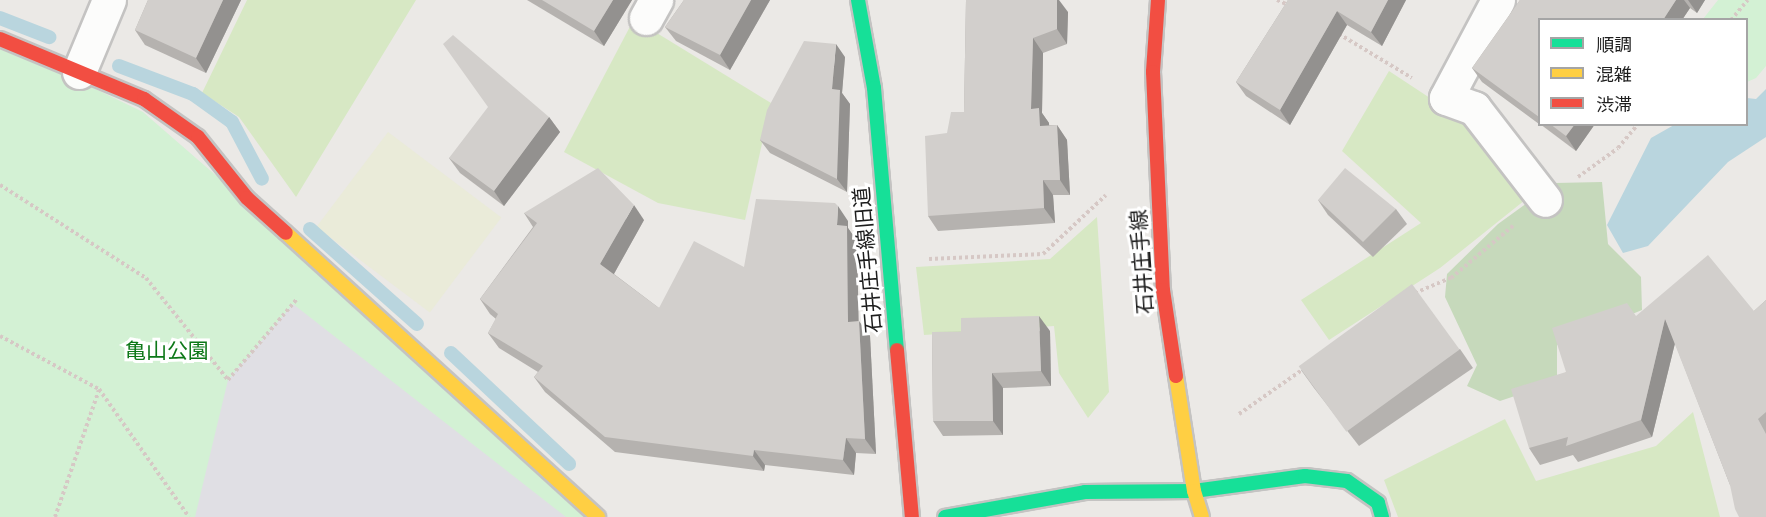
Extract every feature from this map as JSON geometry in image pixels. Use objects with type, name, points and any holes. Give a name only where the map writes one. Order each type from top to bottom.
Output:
[{"type":"street","points":[[79,72],[109,0]]},
{"type":"street","name":"石井庄手線旧道","points":[[858,0],[874,88],[912,517]]},
{"type":"street","name":"石井庄手線","points":[[1158,0],[1153,72],[1163,290],[1194,491],[1202,517]]},
{"type":"street","points":[[1498,0],[1446,98],[1474,108],[1545,200]]},
{"type":"street","points":[[0,39],[144,99],[198,137],[247,198],[598,517]]},
{"type":"street","points":[[945,517],[1085,492],[1194,491],[1305,476],[1347,481],[1378,503],[1382,517]]},
{"type":"path","points":[[1277,0],[1292,7]]},
{"type":"path","points":[[1733,18],[1748,0]]},
{"type":"path","points":[[1329,28],[1446,98]]},
{"type":"path","points":[[1410,295],[1451,278],[1545,200],[1618,148],[1636,126]]},
{"type":"path","points":[[0,185],[147,278],[228,380],[324,268]]},
{"type":"path","points":[[889,260],[1043,254],[1106,195]]},
{"type":"path","points":[[0,336],[99,389],[189,517]]},
{"type":"path","points":[[1239,414],[1315,361]]},
{"type":"path","points":[[55,517],[99,389]]},
{"type":"green space","points":[[247,0],[416,0],[296,197],[239,117],[202,93]]},
{"type":"green space","points":[[1718,0],[1766,0],[1766,66],[1756,78],[1748,82],[1748,18],[1704,18]]},
{"type":"green space","points":[[634,19],[771,103],[745,220],[658,203],[564,152]]},
{"type":"green space","name":"亀山公園","points":[[0,43],[143,112],[364,304],[598,517],[0,517]]},
{"type":"green space","points":[[1389,71],[1474,127],[1530,196],[1440,268],[1329,340],[1301,300],[1421,223],[1342,151]]},
{"type":"green space","points":[[388,132],[501,217],[430,312],[316,227]]},
{"type":"green space","points":[[1602,182],[1608,244],[1641,277],[1642,310],[1557,345],[1557,382],[1500,401],[1467,386],[1477,365],[1445,297],[1447,274],[1498,224],[1555,183]]},
{"type":"green space","points":[[1097,217],[1109,392],[1088,418],[1059,373],[1054,326],[924,335],[916,267],[1050,259]]},
{"type":"green space","points":[[1693,412],[1720,517],[1398,517],[1384,480],[1505,419],[1536,481],[1656,446]]},
{"type":"shaded area","points":[[293,304],[566,517],[195,517],[228,380]]},
{"type":"water","points":[[1766,89],[1766,137],[1728,162],[1648,246],[1623,253],[1607,225],[1651,138],[1672,126],[1748,126],[1748,98],[1756,99]]},
{"type":"building","points":[[148,0],[223,0],[196,58],[135,30]]},
{"type":"building","points":[[542,0],[613,0],[594,31]]},
{"type":"building","points":[[684,0],[751,0],[720,55],[665,27]]},
{"type":"building","points":[[966,0],[1057,0],[1057,29],[1033,38],[1031,109],[1039,108],[1040,126],[1057,125],[1060,180],[1043,180],[1044,208],[928,216],[925,136],[947,133],[951,112],[964,112]]},
{"type":"building","points":[[1288,0],[1388,0],[1371,32],[1337,11],[1280,110],[1236,82]]},
{"type":"building","points":[[1520,0],[1676,0],[1664,18],[1538,18],[1538,116],[1472,68]]},
{"type":"building","points":[[453,35],[549,117],[494,191],[449,158],[488,107],[443,44]]},
{"type":"building","points":[[804,41],[836,44],[832,89],[840,90],[837,179],[760,140],[767,110]]},
{"type":"building","points":[[1553,126],[1574,126],[1566,136]]},
{"type":"building","points":[[598,168],[634,205],[600,264],[659,308],[694,241],[744,267],[756,199],[835,203],[838,206],[837,225],[847,226],[848,322],[859,321],[865,439],[846,438],[843,460],[754,450],[753,456],[605,437],[534,377],[543,366],[488,333],[498,314],[480,299],[537,223],[524,213]]},
{"type":"building","points":[[1345,168],[1396,209],[1363,242],[1318,200]]},
{"type":"building","points":[[1708,255],[1754,311],[1766,300],[1766,412],[1758,419],[1766,434],[1766,517],[1739,517],[1730,485],[1665,319],[1641,420],[1566,446],[1568,437],[1529,448],[1511,389],[1566,372],[1552,328],[1627,303],[1636,316]]},
{"type":"building","points":[[1412,284],[1460,350],[1346,432],[1299,366]]},
{"type":"building","points":[[1039,316],[1041,371],[992,373],[993,421],[933,421],[932,332],[961,332],[961,318]]},
{"type":"waterway","points":[[0,18],[49,37]]},
{"type":"waterway","points":[[119,66],[193,94],[232,122],[262,179]]},
{"type":"waterway","points":[[310,229],[417,324]]},
{"type":"waterway","points":[[451,353],[569,464]]},
{"type":"traffic: fast","points":[[858,0],[874,88],[897,350]]},
{"type":"traffic: fast","points":[[945,517],[1085,492],[1194,491],[1305,476],[1347,481],[1378,503],[1382,517]]},
{"type":"traffic: slow","points":[[286,233],[598,517]]},
{"type":"traffic: slow","points":[[1176,376],[1194,491],[1202,517]]},
{"type":"traffic: jam","points":[[1158,0],[1153,72],[1163,290],[1176,376]]},
{"type":"traffic: jam","points":[[0,39],[144,99],[198,137],[247,198],[286,233]]},
{"type":"traffic: jam","points":[[897,350],[912,517]]}]
